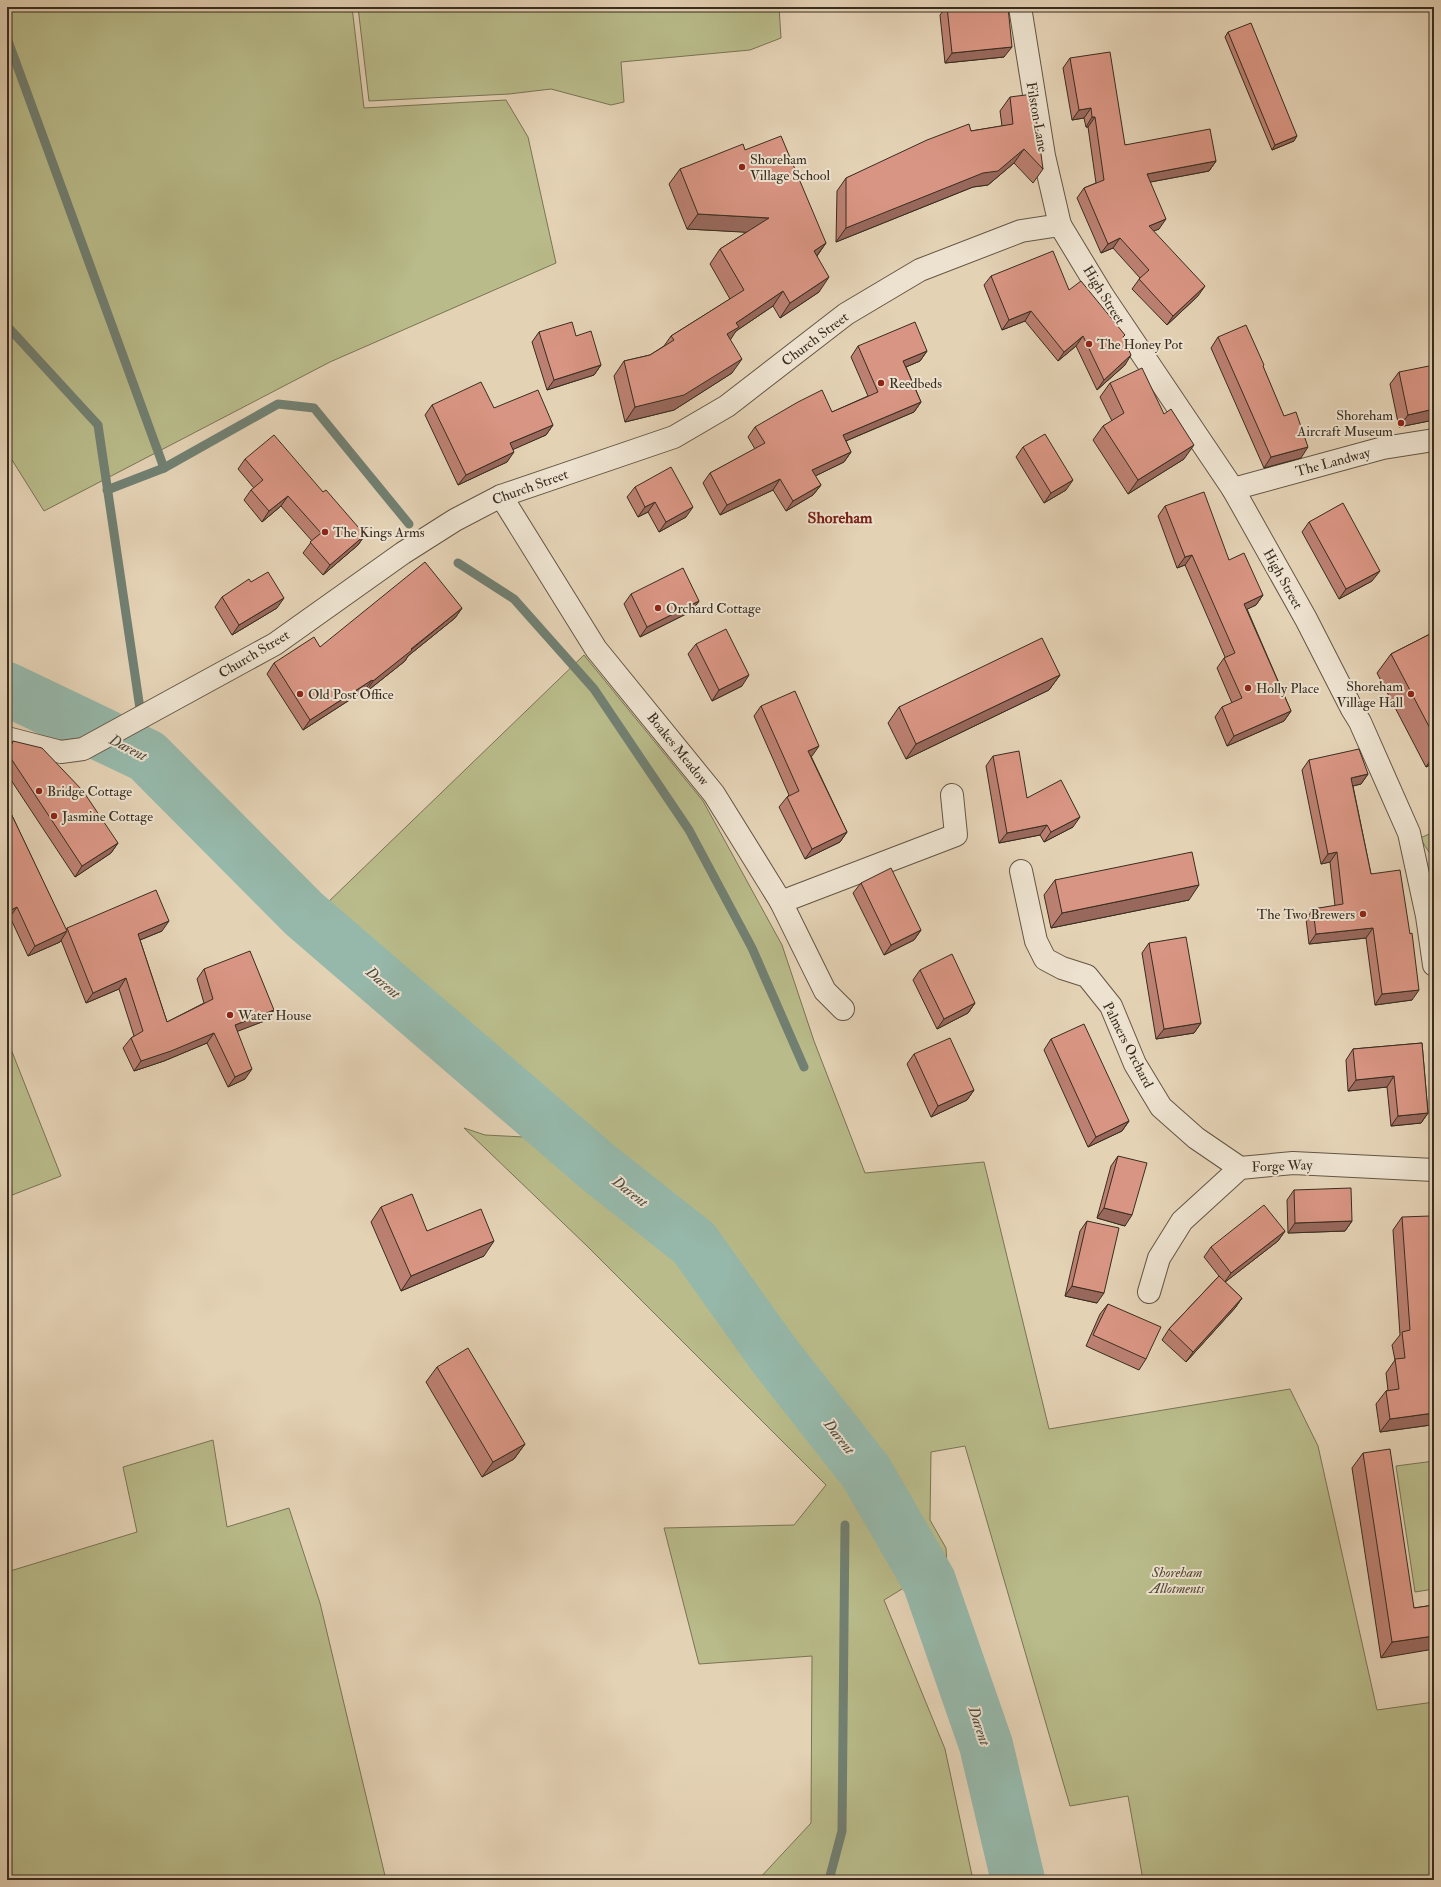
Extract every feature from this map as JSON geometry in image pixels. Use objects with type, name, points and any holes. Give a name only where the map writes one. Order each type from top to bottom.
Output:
[{"type":"street","name":"Filston Lane","points":[[1020,7],[1044,156],[1060,225]]},
{"type":"street","name":"High Street","points":[[1060,225],[1103,296],[1233,489],[1306,619],[1360,722],[1409,833],[1427,916],[1434,965]]},
{"type":"street","name":"Church Street","points":[[7,738],[61,752],[83,749],[274,644],[403,553],[455,520],[501,496],[674,437],[727,406],[846,314],[920,270],[1021,231],[1060,225]]},
{"type":"street","name":"The Landway","points":[[1233,489],[1383,448],[1434,440]]},
{"type":"street","name":"Boakes Meadow","points":[[501,496],[596,649],[714,794],[781,902],[825,991],[843,1009]]},
{"type":"street","points":[[781,902],[956,835],[952,795]]},
{"type":"street","name":"Palmers Orchard","points":[[1021,871],[1036,941],[1045,959],[1062,968],[1087,976],[1111,1006],[1136,1064],[1161,1108],[1196,1138],[1240,1168]]},
{"type":"street","name":"Forge Way","points":[[1149,1292],[1159,1258],[1182,1221],[1240,1168],[1293,1163],[1434,1170]]},
{"type":"green space","points":[[7,7],[352,7],[364,108],[506,100],[528,137],[556,263],[330,362],[44,511],[7,452]]},
{"type":"green space","points":[[358,7],[779,7],[781,38],[750,50],[621,62],[624,102],[611,105],[551,89],[509,94],[369,101]]},
{"type":"green space","name":"Shoreham Allotments","points":[[584,655],[703,801],[782,945],[814,1041],[865,1173],[984,1162],[1049,1429],[1290,1389],[1318,1446],[1377,1710],[1434,1702],[1434,1880],[1143,1880],[1128,1796],[1070,1806],[965,1446],[931,1452],[930,1520],[946,1548],[947,1566],[920,1578],[884,1600],[945,1749],[973,1880],[758,1880],[811,1823],[812,1656],[699,1664],[664,1528],[794,1525],[826,1485],[586,1245],[464,1128],[485,1135],[543,1138],[688,1256],[823,1439],[840,1477],[878,1462],[788,1353],[704,1231],[610,1155],[323,907]]},
{"type":"green space","points":[[1434,832],[1434,860],[1420,838]]},
{"type":"green space","points":[[7,1039],[61,1176],[7,1197]]},
{"type":"green space","points":[[213,1440],[227,1527],[289,1508],[320,1603],[386,1880],[7,1880],[7,1572],[137,1532],[123,1467]]},
{"type":"green space","points":[[1434,1461],[1434,1589],[1415,1592],[1396,1466]]},
{"type":"building","points":[[947,7],[1008,7],[1012,47],[952,53]]},
{"type":"building","points":[[1251,23],[1297,136],[1275,145],[1228,32]]},
{"type":"building","points":[[1110,52],[1125,145],[1210,129],[1216,161],[1147,174],[1166,219],[1149,226],[1205,286],[1173,316],[1139,279],[1149,270],[1120,238],[1108,244],[1084,188],[1104,180],[1095,117],[1092,117],[1091,108],[1079,110],[1070,58]]},
{"type":"building","points":[[1033,94],[1043,169],[1024,149],[998,171],[983,173],[846,228],[846,178],[927,140],[969,124],[971,131],[1013,124],[1010,97]]},
{"type":"building","points":[[781,136],[826,243],[814,251],[829,277],[790,303],[783,291],[736,323],[739,327],[727,334],[742,359],[684,395],[635,407],[624,361],[650,355],[674,340],[671,336],[744,290],[720,249],[769,218],[698,214],[680,169],[743,144],[745,150]]},
{"type":"building","points":[[1053,251],[1069,290],[1081,281],[1125,335],[1123,337],[1131,355],[1104,380],[1083,336],[1064,352],[1031,311],[1009,320],[991,276]]},
{"type":"building","points":[[572,322],[576,336],[591,331],[601,365],[554,380],[539,332]]},
{"type":"building","points":[[915,322],[927,351],[903,361],[921,402],[843,435],[851,452],[812,470],[821,485],[793,501],[780,479],[727,505],[710,473],[765,443],[755,427],[822,390],[832,412],[878,392],[858,346]]},
{"type":"building","points":[[1246,325],[1284,416],[1296,412],[1308,447],[1271,457],[1218,337]]},
{"type":"building","points":[[1434,365],[1434,409],[1408,415],[1399,372]]},
{"type":"building","points":[[1142,368],[1164,414],[1171,409],[1194,445],[1138,480],[1103,426],[1124,413],[1110,383]]},
{"type":"building","points":[[481,382],[494,408],[538,390],[553,425],[510,443],[514,452],[466,475],[432,405]]},
{"type":"building","points":[[1045,434],[1073,480],[1051,493],[1023,447]]},
{"type":"building","points":[[274,435],[323,492],[326,490],[365,535],[330,565],[310,542],[321,533],[288,496],[269,511],[251,490],[263,480],[245,459]]},
{"type":"building","points":[[671,467],[693,507],[666,522],[655,502],[645,507],[635,487]]},
{"type":"building","points":[[1204,492],[1229,560],[1244,553],[1263,595],[1244,604],[1291,711],[1234,736],[1222,707],[1242,698],[1224,658],[1235,653],[1192,555],[1185,557],[1165,506]]},
{"type":"building","points":[[1343,503],[1380,571],[1346,589],[1309,522]]},
{"type":"building","points":[[425,562],[462,608],[373,681],[372,680],[310,720],[274,663],[314,637],[320,647]]},
{"type":"building","name":"Orchard Cottage","points":[[683,568],[699,601],[647,627],[631,594]]},
{"type":"building","points":[[268,572],[284,598],[239,625],[222,597],[249,579],[251,582]]},
{"type":"building","points":[[726,629],[749,675],[719,690],[696,644]]},
{"type":"building","points":[[1434,632],[1434,736],[1391,654]]},
{"type":"building","points":[[1042,638],[1060,675],[916,744],[899,707]]},
{"type":"building","points":[[795,691],[819,746],[808,751],[847,832],[812,849],[787,797],[799,791],[761,706]]},
{"type":"building","points":[[13,741],[42,748],[83,791],[118,843],[82,866],[8,754],[7,755],[7,742],[12,744]]},
{"type":"building","points":[[1359,749],[1368,774],[1351,778],[1371,874],[1400,870],[1410,934],[1412,933],[1419,990],[1382,994],[1373,928],[1316,934],[1313,909],[1343,904],[1337,852],[1328,854],[1309,760]]},
{"type":"building","points":[[1019,751],[1027,798],[1061,780],[1080,817],[1051,832],[1047,825],[1007,833],[993,756]]},
{"type":"building","points":[[7,805],[67,931],[35,946],[17,907],[7,912]]},
{"type":"building","points":[[1192,852],[1199,885],[1062,913],[1055,880]]},
{"type":"building","points":[[891,868],[921,930],[891,945],[861,883]]},
{"type":"building","points":[[156,890],[169,921],[138,934],[167,1022],[213,999],[204,969],[250,951],[274,1010],[235,1025],[252,1069],[235,1077],[214,1033],[171,1051],[141,1061],[131,1038],[143,1031],[126,978],[93,993],[67,928]]},
{"type":"building","points":[[1186,937],[1201,1023],[1164,1029],[1149,943]]},
{"type":"building","points":[[952,954],[975,1003],[944,1019],[920,970]]},
{"type":"building","points":[[1084,1024],[1129,1121],[1096,1137],[1051,1039]]},
{"type":"building","points":[[950,1038],[974,1090],[938,1106],[914,1054]]},
{"type":"building","points":[[1422,1043],[1428,1113],[1398,1116],[1394,1076],[1356,1080],[1353,1049]]},
{"type":"building","points":[[1118,1156],[1147,1163],[1132,1215],[1104,1208]]},
{"type":"building","points":[[1351,1188],[1352,1221],[1295,1223],[1294,1190]]},
{"type":"building","points":[[412,1194],[427,1231],[481,1209],[494,1241],[411,1276],[381,1207]]},
{"type":"building","points":[[1264,1205],[1285,1231],[1231,1273],[1211,1247]]},
{"type":"building","points":[[1430,1216],[1434,1277],[1434,1413],[1390,1419],[1386,1391],[1399,1389],[1395,1359],[1405,1358],[1402,1332],[1410,1330],[1402,1217]]},
{"type":"building","points":[[1087,1221],[1119,1228],[1104,1293],[1072,1286]]},
{"type":"building","points":[[1219,1276],[1242,1298],[1193,1352],[1169,1329]]},
{"type":"building","points":[[1108,1304],[1161,1327],[1146,1359],[1093,1335]]},
{"type":"building","points":[[468,1348],[525,1444],[493,1462],[437,1367]]},
{"type":"building","points":[[1390,1449],[1414,1608],[1434,1605],[1434,1636],[1392,1642],[1363,1453]]},
{"type":"waterway","points":[[7,38],[164,468]]},
{"type":"waterway","points":[[7,326],[98,425],[147,756]]},
{"type":"waterway","points":[[107,490],[164,468],[278,404],[314,408],[409,524]]},
{"type":"waterway","points":[[458,563],[514,599],[594,689],[689,830],[752,948],[804,1067]]},
{"type":"waterway","name":"Darent","points":[[7,689],[147,756],[304,914],[599,1168],[694,1243],[774,1355],[866,1472],[929,1581],[986,1745],[1018,1880]]},
{"type":"waterway","points":[[829,1880],[842,1831],[845,1525]]},
{"type":"place","name":"Shoreham Village School","points":[[742,167]]},
{"type":"place","name":"The Honey Pot","points":[[1089,344]]},
{"type":"place","name":"Reedbeds","points":[[881,383]]},
{"type":"place","name":"Shoreham Aircraft Museum","points":[[1401,423]]},
{"type":"place","name":"The Kings Arms","points":[[325,532]]},
{"type":"place","name":"Orchard Cottage","points":[[658,608]]},
{"type":"place","name":"Holly Place","points":[[1248,688]]},
{"type":"place","name":"Old Post Office","points":[[300,694]]},
{"type":"place","name":"Shoreham Village Hall","points":[[1411,694]]},
{"type":"place","name":"Bridge Cottage","points":[[39,791]]},
{"type":"place","name":"Jasmine Cottage","points":[[54,816]]},
{"type":"place","name":"The Two Brewers","points":[[1363,914]]},
{"type":"place","name":"Water House","points":[[230,1015]]},
{"type":"district","name":"Shoreham","points":[[840,518]]}]
